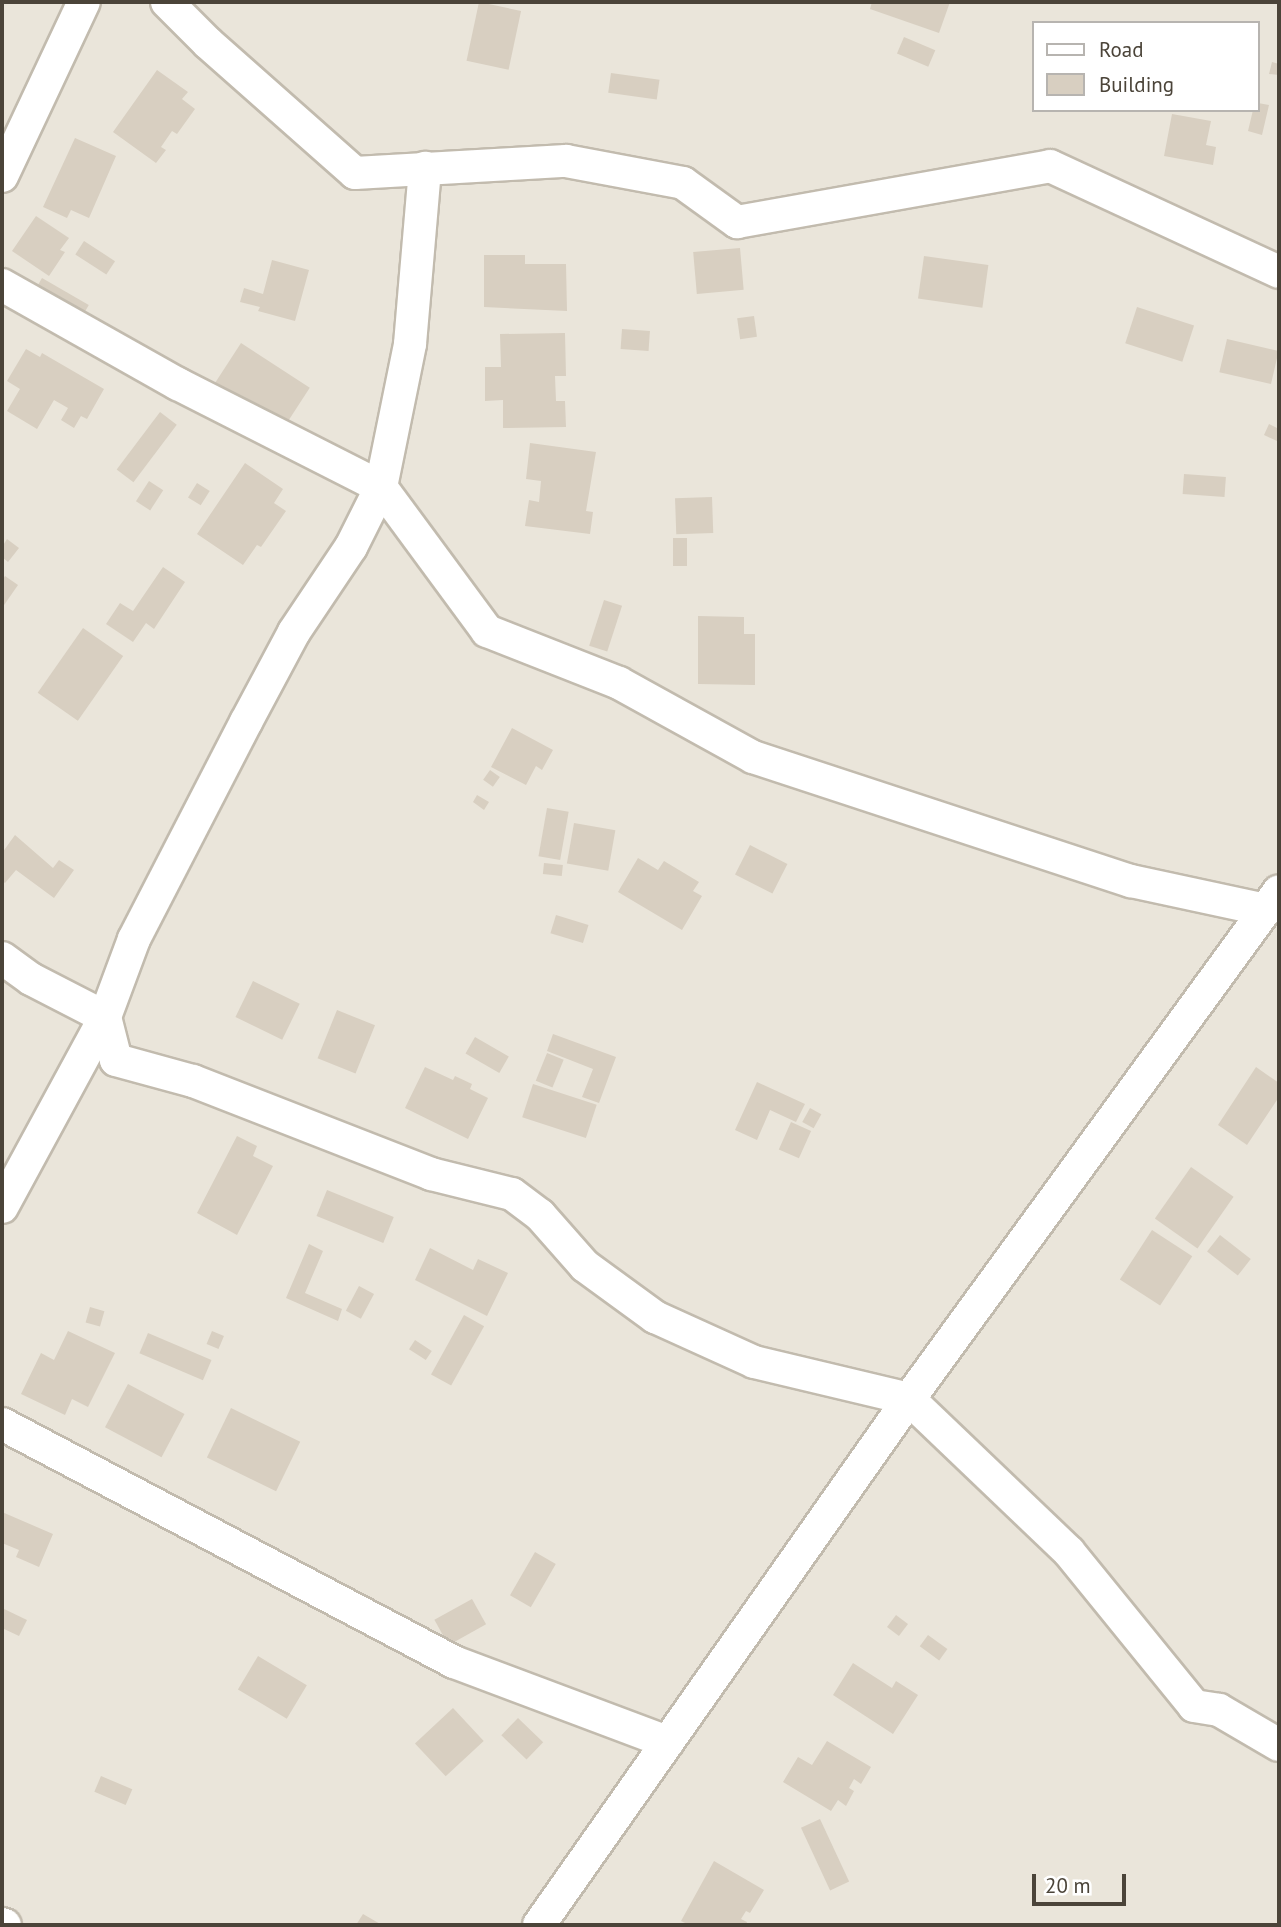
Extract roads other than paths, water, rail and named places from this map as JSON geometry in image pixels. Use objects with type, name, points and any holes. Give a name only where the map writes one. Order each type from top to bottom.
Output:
[{"type":"street","points":[[2,176],[84,2]]},
{"type":"street","points":[[167,2],[208,43],[355,173],[566,160],[683,183],[737,222],[1050,166],[1279,272]]},
{"type":"street","points":[[2,1207],[105,1017],[134,939],[240,734],[294,632],[351,547],[381,487],[410,344],[425,168]]},
{"type":"street","points":[[2,285],[178,384],[381,487],[487,631],[618,683],[753,757],[1131,881],[1273,901],[909,1399],[539,1925]]},
{"type":"street","points":[[2,958],[31,979],[105,1017],[116,1060],[193,1081],[431,1174],[512,1194],[540,1215],[585,1266],[655,1317],[754,1362],[909,1399],[1069,1552],[1194,1706],[1219,1710],[1279,1745]]},
{"type":"street","points":[[2,1424],[454,1662],[667,1742]]}]
